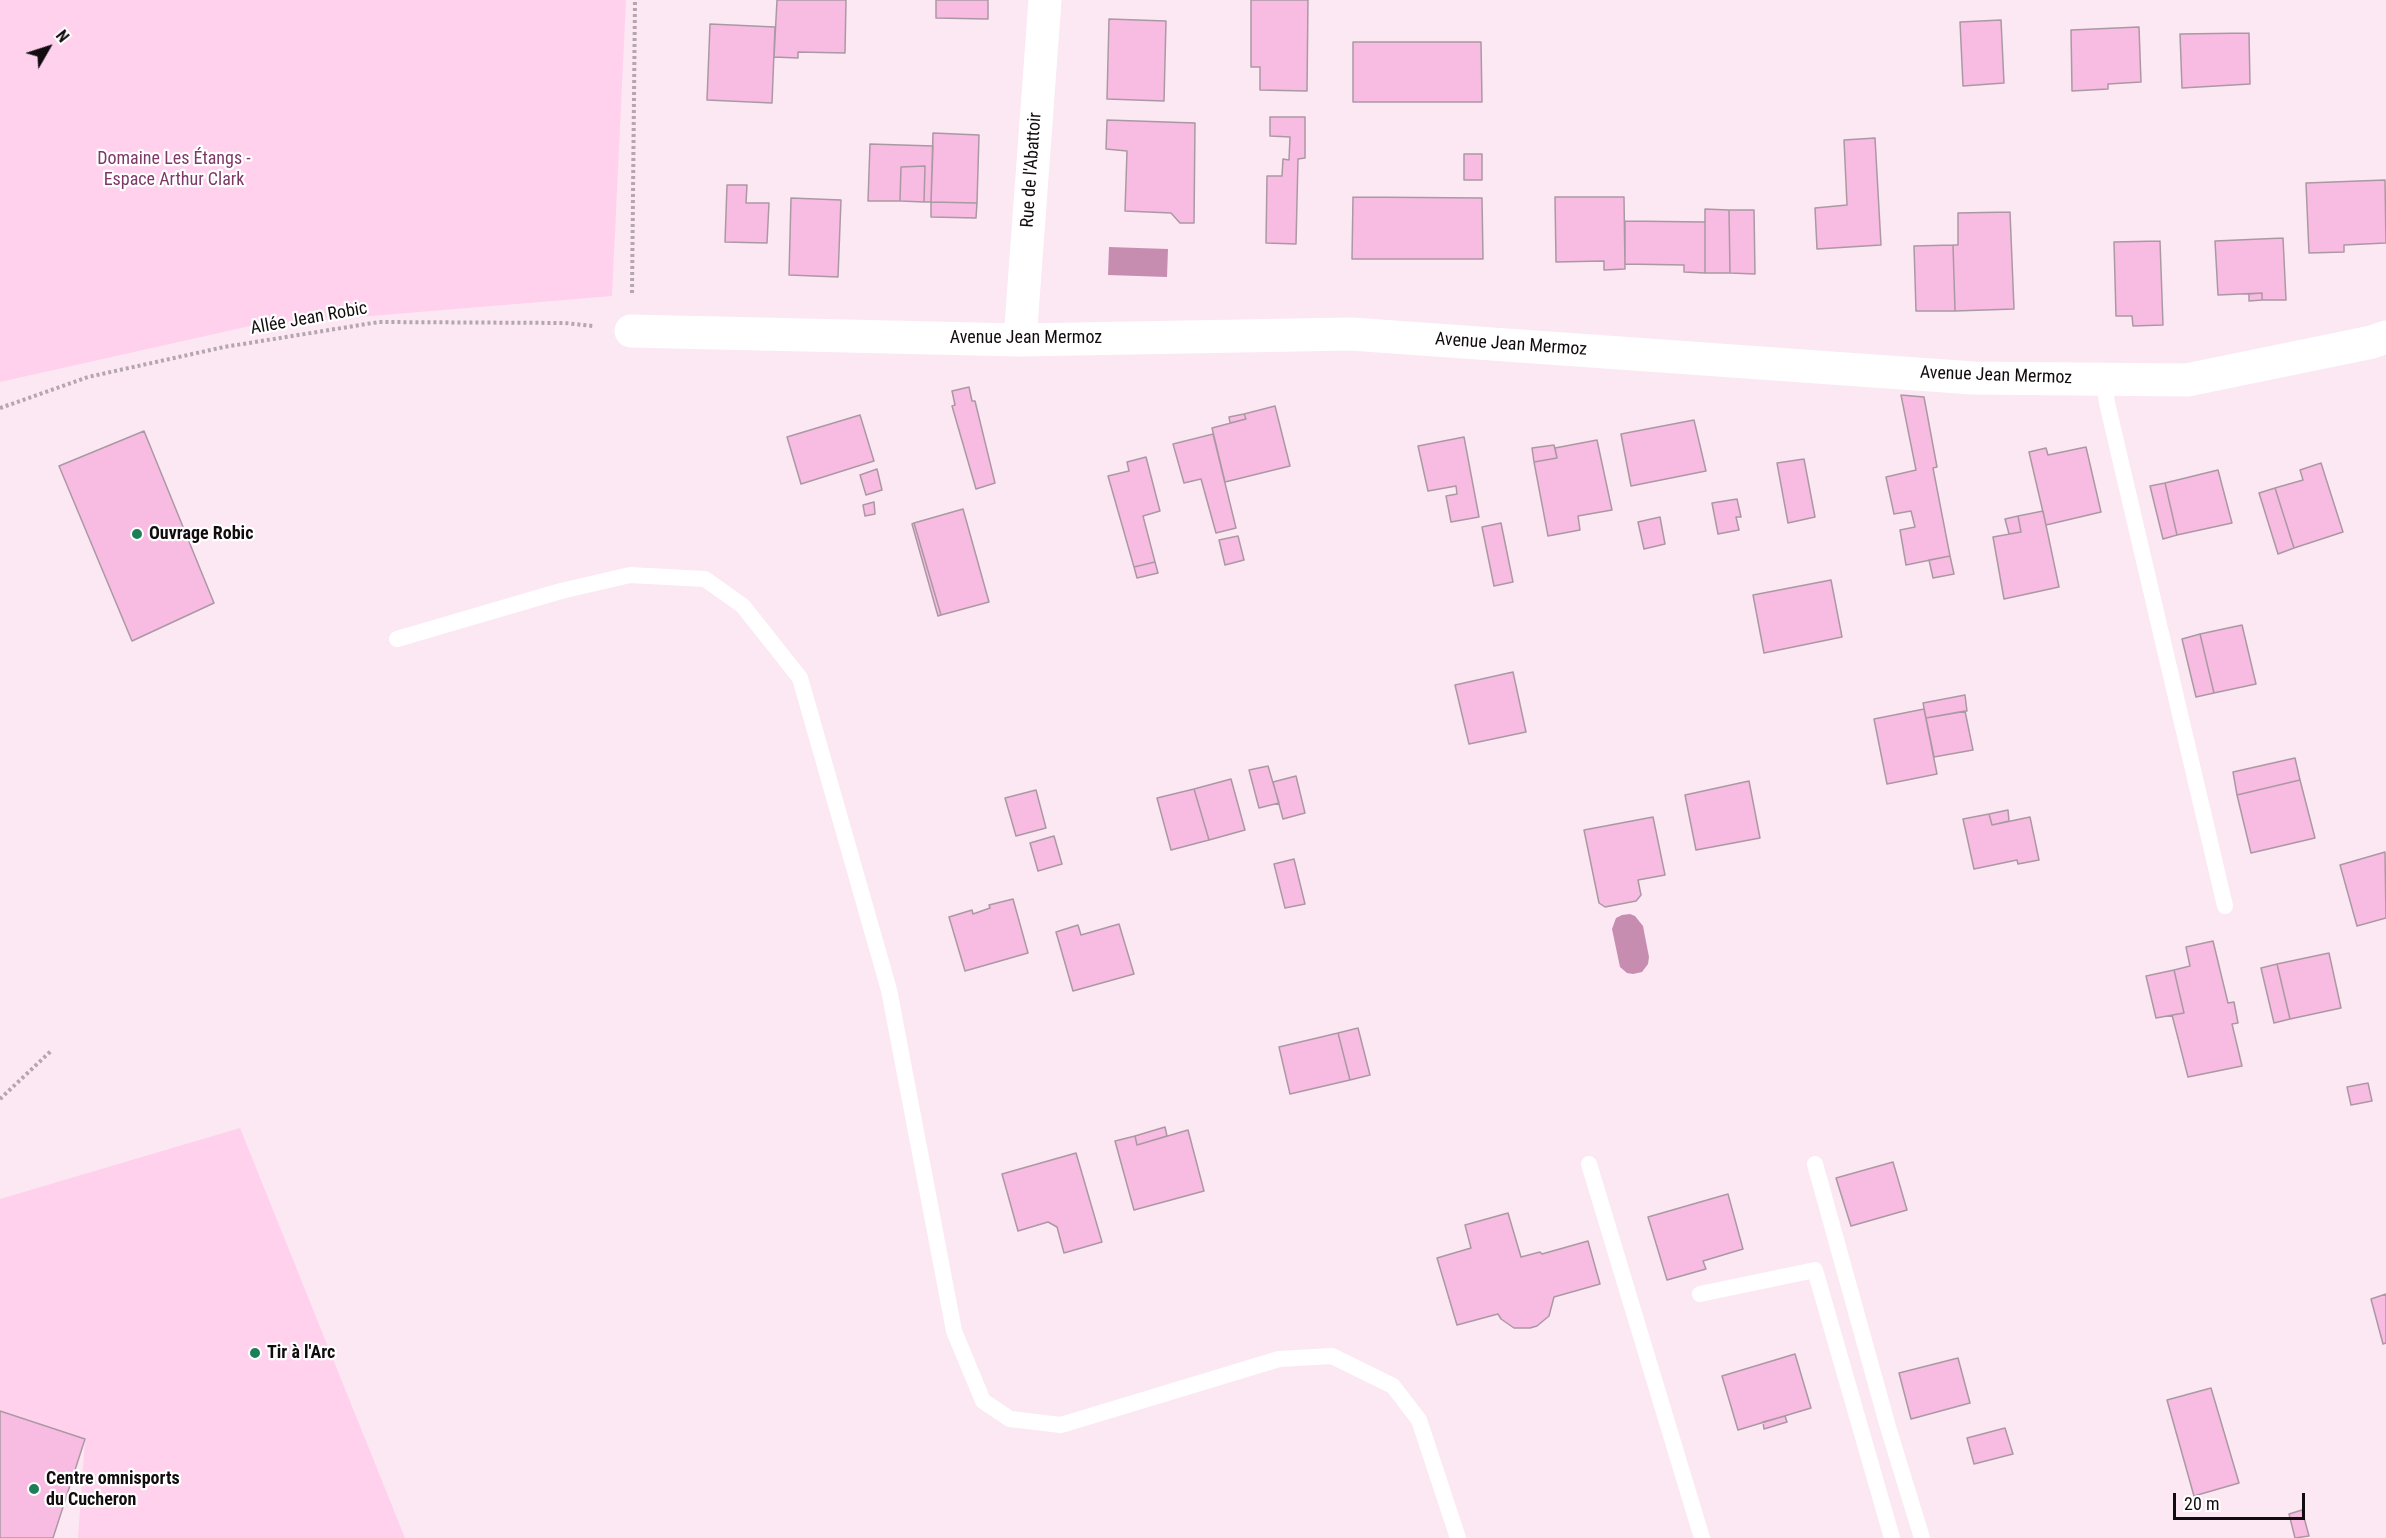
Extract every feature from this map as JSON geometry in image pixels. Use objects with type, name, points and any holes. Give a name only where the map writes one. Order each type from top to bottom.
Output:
[{"type":"street","name":"Rue de l'Abattoir","points":[[1020,340],[1045,0]]},
{"type":"street","name":"Avenue Jean Mermoz","points":[[631,332],[1020,340],[1352,334],[1973,378],[2187,380],[2372,342],[2386,337]]},
{"type":"lane","points":[[2104,379],[2107,403],[2225,906]]},
{"type":"lane","points":[[397,639],[561,591],[630,575],[705,579],[743,606],[800,678],[889,990],[954,1330],[983,1401],[1010,1419],[1061,1425],[1279,1359],[1332,1356],[1393,1386],[1419,1420],[1458,1538]]},
{"type":"lane","points":[[1589,1164],[1702,1538]]},
{"type":"lane","points":[[1815,1164],[1888,1426],[1922,1538]]},
{"type":"lane","points":[[1700,1294],[1815,1270],[1892,1538]]},
{"type":"path","points":[[631,332],[635,0]]},
{"type":"path","name":"Allée Jean Robic","points":[[0,408],[88,377],[224,347],[379,322],[566,323],[631,332]]},
{"type":"path","points":[[0,1099],[52,1050]]},
{"type":"green space","name":"Domaine Les Étangs - Espace Arthur Clark","points":[[0,0],[626,0],[612,296],[250,326],[0,382]]},
{"type":"green space","points":[[240,1128],[405,1538],[78,1538],[85,1439],[0,1411],[0,1199]]},
{"type":"shaded area","points":[[1109,247],[1168,249],[1167,277],[1108,275]]},
{"type":"shaded area","points":[[1630,914],[1635,916],[1643,926],[1649,957],[1648,964],[1642,972],[1633,974],[1627,973],[1620,967],[1612,929],[1616,918]]},
{"type":"building","points":[[777,0],[846,0],[845,53],[798,52],[798,58],[774,57]]},
{"type":"building","points":[[936,0],[988,0],[988,19],[936,18]]},
{"type":"building","points":[[1251,0],[1308,0],[1307,91],[1260,90],[1260,67],[1251,67]]},
{"type":"building","points":[[1109,19],[1166,21],[1164,101],[1107,99]]},
{"type":"building","points":[[2001,20],[2004,83],[1963,86],[1960,22]]},
{"type":"building","points":[[710,24],[775,27],[772,103],[707,100]]},
{"type":"building","points":[[2139,27],[2141,82],[2108,84],[2108,89],[2072,91],[2071,30]]},
{"type":"building","points":[[2249,33],[2250,84],[2182,88],[2180,34]]},
{"type":"building","points":[[1353,42],[1481,42],[1482,102],[1353,102]]},
{"type":"building","points":[[1270,117],[1305,117],[1305,158],[1298,159],[1296,244],[1266,243],[1267,176],[1282,176],[1283,159],[1289,160],[1290,137],[1270,136]]},
{"type":"building","points":[[1107,120],[1195,123],[1194,223],[1180,223],[1171,213],[1125,211],[1127,151],[1106,149]]},
{"type":"building","points":[[933,133],[979,135],[977,203],[931,202]]},
{"type":"building","points":[[1875,138],[1881,245],[1817,249],[1815,208],[1847,205],[1844,140]]},
{"type":"building","points":[[870,144],[933,146],[931,202],[924,202],[925,166],[901,167],[900,201],[868,201]]},
{"type":"building","points":[[1464,154],[1482,154],[1482,180],[1464,180]]},
{"type":"building","points":[[925,166],[924,202],[900,201],[901,167]]},
{"type":"building","points":[[2385,180],[2386,243],[2344,245],[2344,252],[2309,253],[2306,183]]},
{"type":"building","points":[[727,185],[747,185],[746,203],[769,203],[767,243],[725,242]]},
{"type":"building","points":[[1353,197],[1482,198],[1483,259],[1352,259]]},
{"type":"building","points":[[1555,197],[1624,197],[1625,269],[1604,270],[1604,261],[1556,262]]},
{"type":"building","points":[[791,198],[841,200],[838,277],[789,275]]},
{"type":"building","points":[[931,202],[977,203],[976,218],[931,217]]},
{"type":"building","points":[[1705,209],[1729,210],[1730,273],[1705,273]]},
{"type":"building","points":[[1729,210],[1754,210],[1755,274],[1730,273]]},
{"type":"building","points":[[2010,212],[2014,309],[1955,311],[1953,245],[1958,245],[1958,213]]},
{"type":"building","points":[[1625,221],[1705,222],[1705,273],[1684,272],[1684,265],[1625,264]]},
{"type":"building","points":[[2283,238],[2286,300],[2262,300],[2262,293],[2218,295],[2215,241]]},
{"type":"building","points":[[2160,241],[2163,325],[2133,326],[2132,316],[2116,316],[2114,242]]},
{"type":"building","points":[[1953,245],[1955,311],[1916,311],[1914,246]]},
{"type":"building","points":[[2262,293],[2262,300],[2249,301],[2249,294]]},
{"type":"building","points":[[969,387],[972,401],[975,401],[995,483],[976,489],[952,406],[955,405],[952,391]]},
{"type":"building","points":[[1901,395],[1924,397],[1937,467],[1933,468],[1950,556],[1906,565],[1900,530],[1915,527],[1911,511],[1894,514],[1886,477],[1916,470]]},
{"type":"building","points":[[1275,406],[1290,466],[1225,482],[1212,428],[1246,419],[1244,414]]},
{"type":"building","points":[[1244,414],[1246,419],[1230,423],[1229,417]]},
{"type":"building","points":[[860,415],[874,461],[801,484],[787,437]]},
{"type":"building","points":[[1694,420],[1706,471],[1631,486],[1621,434]]},
{"type":"building","name":"Ouvrage Robic","points":[[144,431],[214,603],[132,641],[59,466]]},
{"type":"building","points":[[1213,434],[1236,528],[1216,533],[1201,479],[1184,483],[1173,444]]},
{"type":"building","points":[[1464,437],[1479,517],[1451,522],[1446,496],[1457,494],[1456,486],[1428,491],[1418,446]]},
{"type":"building","points":[[1597,440],[1612,510],[1578,516],[1580,530],[1548,536],[1534,462],[1557,458],[1555,448]]},
{"type":"building","points":[[1554,445],[1557,458],[1534,462],[1532,448]]},
{"type":"building","points":[[2086,447],[2101,512],[2046,525],[2029,452],[2046,448],[2048,455]]},
{"type":"building","points":[[1146,457],[1160,511],[1143,516],[1155,562],[1134,567],[1108,476],[1129,471],[1127,462]]},
{"type":"building","points":[[1804,459],[1815,517],[1788,523],[1777,463]]},
{"type":"building","points":[[2321,463],[2343,532],[2294,548],[2275,488],[2303,480],[2300,470]]},
{"type":"building","points":[[877,469],[882,490],[866,495],[860,475]]},
{"type":"building","points":[[2218,470],[2232,523],[2177,535],[2165,483]]},
{"type":"building","points":[[2165,483],[2177,535],[2163,539],[2150,486]]},
{"type":"building","points":[[2275,488],[2294,548],[2278,554],[2259,493]]},
{"type":"building","points":[[1737,499],[1741,517],[1736,517],[1739,530],[1718,534],[1712,503]]},
{"type":"building","points":[[874,502],[875,514],[865,516],[863,505]]},
{"type":"building","points":[[963,509],[989,602],[941,615],[914,523]]},
{"type":"building","points":[[2043,511],[2059,587],[2004,599],[1993,537],[2021,532],[2018,516]]},
{"type":"building","points":[[2018,516],[2021,532],[2009,534],[2005,519]]},
{"type":"building","points":[[1660,517],[1665,544],[1644,549],[1638,522]]},
{"type":"building","points":[[914,523],[941,615],[938,616],[912,524]]},
{"type":"building","points":[[1501,523],[1513,582],[1494,586],[1482,527]]},
{"type":"building","points":[[1238,536],[1244,560],[1225,565],[1219,540]]},
{"type":"building","points":[[1950,556],[1954,574],[1933,578],[1929,560]]},
{"type":"building","points":[[1155,562],[1158,573],[1137,578],[1134,567]]},
{"type":"building","points":[[1831,580],[1842,637],[1764,653],[1753,595]]},
{"type":"building","points":[[2242,625],[2256,684],[2214,693],[2200,634]]},
{"type":"building","points":[[2200,634],[2214,693],[2196,697],[2182,639]]},
{"type":"building","points":[[1513,672],[1526,732],[1469,744],[1455,685]]},
{"type":"building","points":[[1965,695],[1967,711],[1926,718],[1923,703]]},
{"type":"building","points":[[1924,709],[1937,774],[1887,784],[1874,719]]},
{"type":"building","points":[[1965,711],[1973,750],[1934,757],[1926,718]]},
{"type":"building","points":[[2295,758],[2300,780],[2237,795],[2233,772]]},
{"type":"building","points":[[1268,766],[1279,803],[1259,808],[1249,770]]},
{"type":"building","points":[[1296,776],[1305,813],[1283,819],[1273,782]]},
{"type":"building","points":[[1231,779],[1245,830],[1209,840],[1194,789]]},
{"type":"building","points":[[2300,780],[2315,838],[2251,853],[2237,795]]},
{"type":"building","points":[[1749,781],[1760,838],[1696,850],[1685,795]]},
{"type":"building","points":[[1194,789],[1209,840],[1171,850],[1157,798]]},
{"type":"building","points":[[1036,790],[1046,828],[1016,836],[1005,798]]},
{"type":"building","points":[[2008,810],[2009,821],[1992,825],[1989,814]]},
{"type":"building","points":[[1989,814],[1992,825],[2030,817],[2039,860],[2018,864],[2017,860],[1974,869],[1963,819]]},
{"type":"building","points":[[1653,817],[1665,875],[1638,880],[1641,895],[1636,901],[1605,907],[1599,903],[1584,830]]},
{"type":"building","points":[[1054,836],[1062,864],[1038,871],[1030,843]]},
{"type":"building","points":[[2385,852],[2386,918],[2357,926],[2340,865]]},
{"type":"building","points":[[1294,859],[1305,904],[1285,908],[1274,864]]},
{"type":"building","points":[[1013,899],[1028,953],[965,971],[949,917],[972,910],[973,914],[990,908],[989,905]]},
{"type":"building","points":[[1119,924],[1134,974],[1073,991],[1056,932],[1078,925],[1081,935]]},
{"type":"building","points":[[2213,941],[2228,1003],[2234,1002],[2238,1023],[2232,1024],[2242,1066],[2188,1077],[2172,1015],[2184,1013],[2174,970],[2190,966],[2186,947]]},
{"type":"building","points":[[2329,953],[2341,1008],[2290,1019],[2277,964]]},
{"type":"building","points":[[2277,964],[2290,1019],[2274,1023],[2261,968]]},
{"type":"building","points":[[2174,970],[2184,1013],[2156,1018],[2146,976]]},
{"type":"building","points":[[1358,1028],[1370,1075],[1350,1080],[1338,1033]]},
{"type":"building","points":[[1338,1033],[1350,1080],[1290,1094],[1279,1047]]},
{"type":"building","points":[[2368,1083],[2372,1101],[2351,1105],[2347,1087]]},
{"type":"building","points":[[1165,1127],[1167,1136],[1137,1145],[1135,1136]]},
{"type":"building","points":[[1188,1130],[1204,1191],[1134,1210],[1115,1141],[1135,1136],[1137,1145]]},
{"type":"building","points":[[1076,1153],[1102,1242],[1064,1253],[1057,1227],[1048,1222],[1018,1231],[1002,1174]]},
{"type":"building","points":[[1893,1162],[1907,1210],[1851,1226],[1836,1178]]},
{"type":"building","points":[[1728,1194],[1743,1249],[1703,1261],[1706,1269],[1667,1280],[1648,1217]]},
{"type":"building","points":[[1508,1213],[1521,1257],[1540,1252],[1542,1254],[1588,1241],[1600,1284],[1554,1297],[1549,1316],[1537,1326],[1514,1328],[1498,1314],[1457,1325],[1437,1258],[1471,1248],[1465,1225]]},
{"type":"building","points":[[2386,1294],[2386,1343],[2383,1344],[2371,1299]]},
{"type":"building","points":[[1795,1354],[1811,1408],[1738,1430],[1722,1376]]},
{"type":"building","points":[[1958,1358],[1970,1403],[1911,1419],[1899,1373]]},
{"type":"building","points":[[2211,1388],[2239,1483],[2194,1496],[2167,1400]]},
{"type":"building","name":"Centre omnisports du Cucheron","points":[[0,1411],[85,1439],[53,1538],[0,1538]]},
{"type":"building","points":[[1785,1416],[1787,1422],[1764,1429],[1763,1422]]},
{"type":"building","points":[[2005,1428],[2013,1454],[1974,1464],[1967,1438]]},
{"type":"building","points":[[2302,1510],[2309,1536],[2295,1538],[2289,1514]]},
{"type":"place","name":"Ouvrage Robic","points":[[137,534]]},
{"type":"place","name":"Tir à l'Arc","points":[[255,1353]]},
{"type":"place","name":"Centre omnisports du Cucheron","points":[[34,1489]]}]
